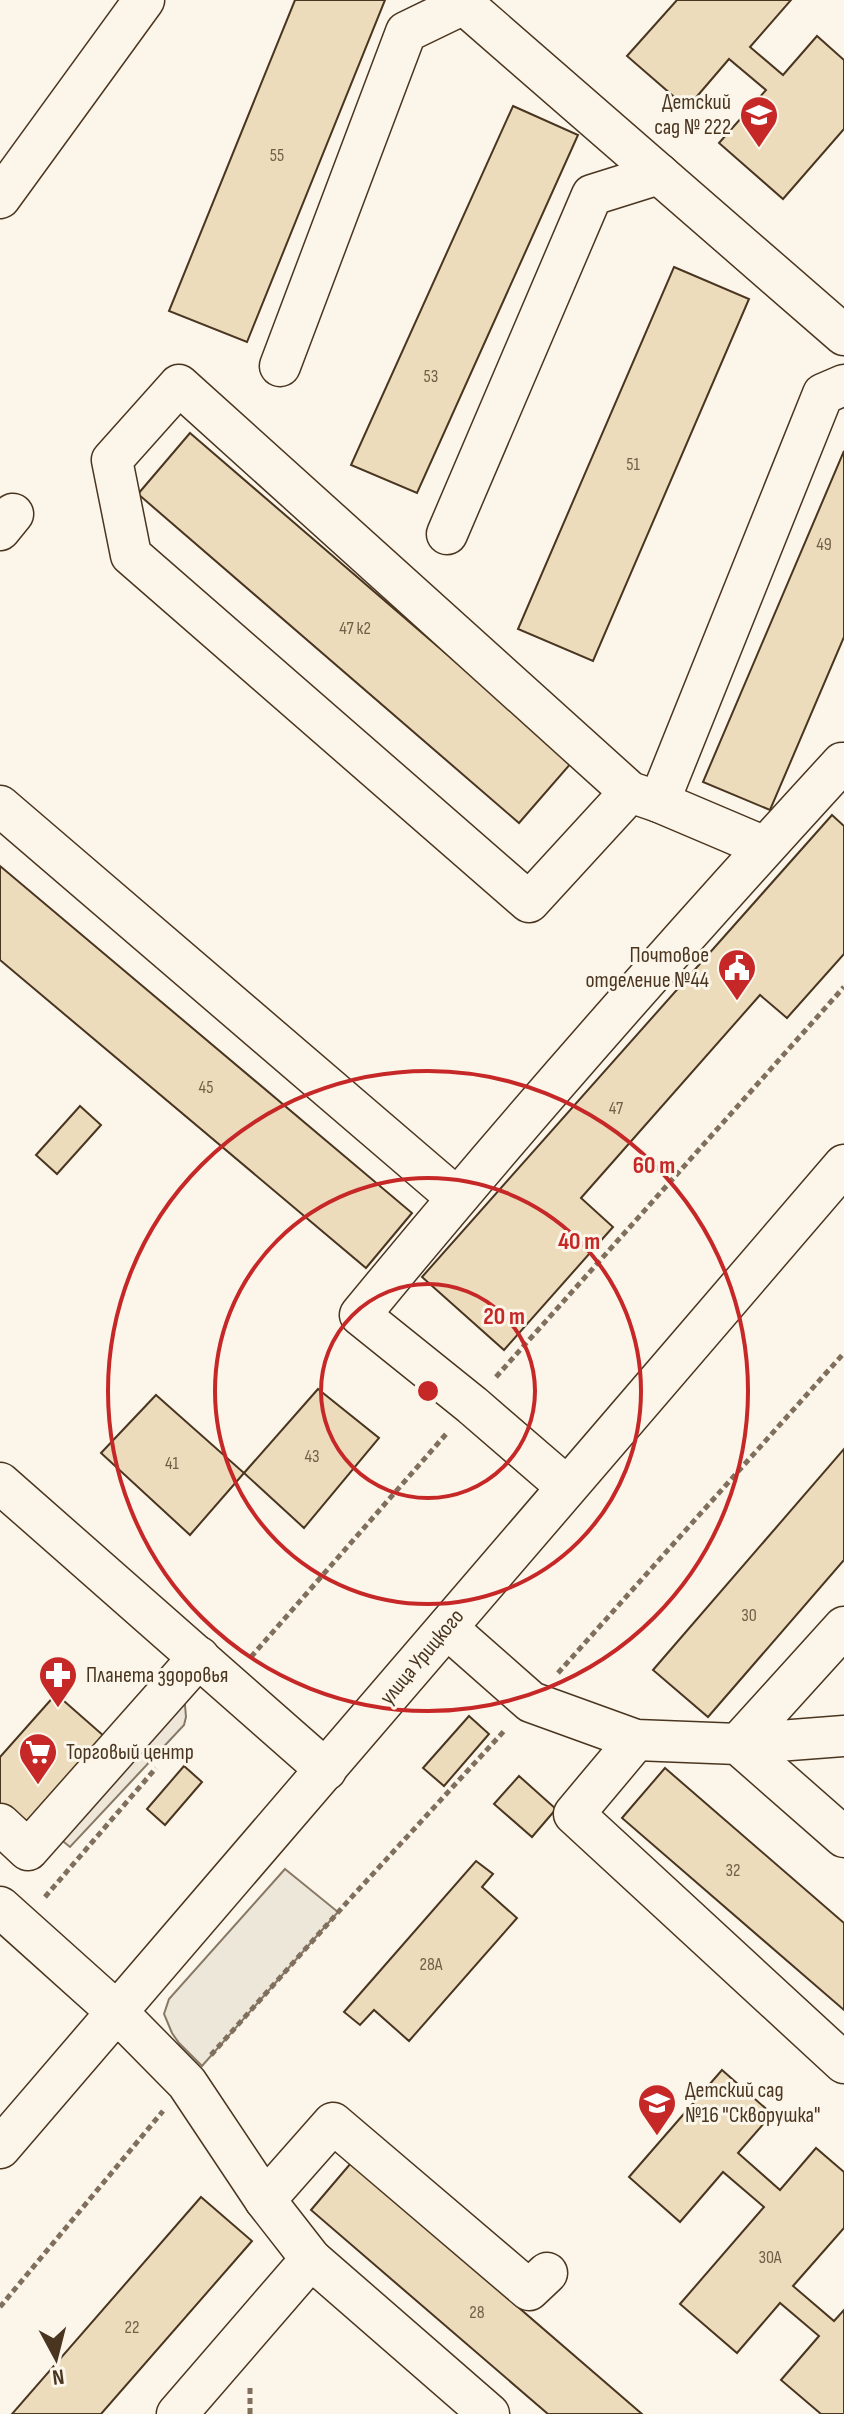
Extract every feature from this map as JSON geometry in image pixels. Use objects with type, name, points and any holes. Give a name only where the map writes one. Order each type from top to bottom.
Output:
[{"type":"street","points":[[0,198],[144,0]]},
{"type":"street","points":[[280,366],[406,32],[462,2],[844,335]]},
{"type":"street","points":[[447,534],[592,195],[659,174]]},
{"type":"street","points":[[765,847],[645,797],[179,385],[112,460],[131,555],[529,902],[645,797],[823,394],[844,385]]},
{"type":"street","points":[[567,1487],[360,1315],[457,1198],[765,847],[844,764]]},
{"type":"street","points":[[0,806],[457,1198]]},
{"type":"street","name":"улица Урицкого","points":[[0,2148],[844,1165]]},
{"type":"street","points":[[0,1483],[326,1770]]},
{"type":"street","points":[[738,1744],[844,1627]]},
{"type":"street","points":[[447,1628],[531,1702],[636,1740],[738,1744],[844,1736]]},
{"type":"street","points":[[0,1824],[28,1850],[214,1670]]},
{"type":"street","points":[[636,1740],[574,1814],[844,2063]]},
{"type":"street","points":[[738,1744],[844,1837]]},
{"type":"street","points":[[10,1916],[117,2012],[187,2083],[265,2200],[311,2259],[489,2414]]},
{"type":"street","points":[[265,2200],[333,2123],[529,2290],[547,2273]]},
{"type":"street","points":[[177,2414],[311,2259]]},
{"type":"path","points":[[214,1670],[472,1405],[844,987]]},
{"type":"path","points":[[0,2307],[187,2083],[844,1353]]},
{"type":"path","points":[[10,1916],[164,1759]]},
{"type":"shaded area","points":[[185,1705],[184,1725],[70,1847],[53,1833],[178,1707]]},
{"type":"shaded area","points":[[285,1869],[338,1912],[202,2066],[172,2033],[164,2014],[169,1999]]},
{"type":"building","points":[[295,0],[385,0],[247,342],[169,311]]},
{"type":"building","points":[[677,0],[791,0],[750,47],[783,75],[817,36],[844,60],[844,129],[783,199],[719,143],[766,90],[729,59],[687,108],[627,56]]},
{"type":"building","points":[[513,106],[578,135],[417,493],[351,465]]},
{"type":"building","points":[[674,267],[749,299],[593,661],[518,629]]},
{"type":"building","points":[[190,433],[572,762],[519,823],[138,494]]},
{"type":"building","points":[[844,451],[844,637],[770,810],[703,782]]},
{"type":"building","points":[[832,815],[844,826],[844,954],[787,1018],[760,995],[581,1198],[613,1227],[504,1350],[422,1277]]},
{"type":"building","points":[[0,866],[412,1213],[366,1268],[0,960]]},
{"type":"building","points":[[80,1106],[101,1125],[57,1174],[36,1155]]},
{"type":"building","points":[[318,1389],[379,1438],[304,1528],[244,1473]]},
{"type":"building","points":[[156,1395],[244,1473],[190,1535],[101,1453]]},
{"type":"building","points":[[844,1449],[844,1560],[708,1717],[653,1670]]},
{"type":"building","name":"Торговый центр","points":[[56,1694],[113,1744],[27,1840],[0,1815],[0,1757]]},
{"type":"building","points":[[469,1716],[489,1734],[444,1786],[423,1768]]},
{"type":"building","points":[[184,1766],[202,1782],[165,1825],[147,1809]]},
{"type":"building","points":[[665,1768],[844,1923],[844,2010],[622,1818]]},
{"type":"building","points":[[519,1776],[556,1809],[532,1837],[494,1804]]},
{"type":"building","points":[[476,1861],[493,1874],[482,1887],[517,1918],[409,2041],[374,2010],[360,2025],[344,2012]]},
{"type":"building","points":[[722,2070],[772,2114],[738,2153],[780,2190],[816,2148],[844,2172],[844,2228],[793,2286],[834,2321],[844,2310],[844,2414],[821,2414],[781,2380],[819,2336],[780,2303],[737,2353],[680,2304],[764,2207],[723,2172],[680,2222],[629,2177]]},
{"type":"building","points":[[351,2163],[642,2414],[548,2414],[311,2210]]},
{"type":"building","points":[[201,2197],[252,2241],[101,2414],[12,2414]]},
{"type":"place","name":"Детский сад № 222","points":[[759,149]]},
{"type":"place","name":"Почтовое отделение №44","points":[[737,1002]]},
{"type":"place","name":"Планета здоровья","points":[[58,1709]]},
{"type":"place","name":"Торговый центр","points":[[38,1786]]},
{"type":"place","name":"Детский сад №16 \"Скворушка\"","points":[[657,2137]]}]
